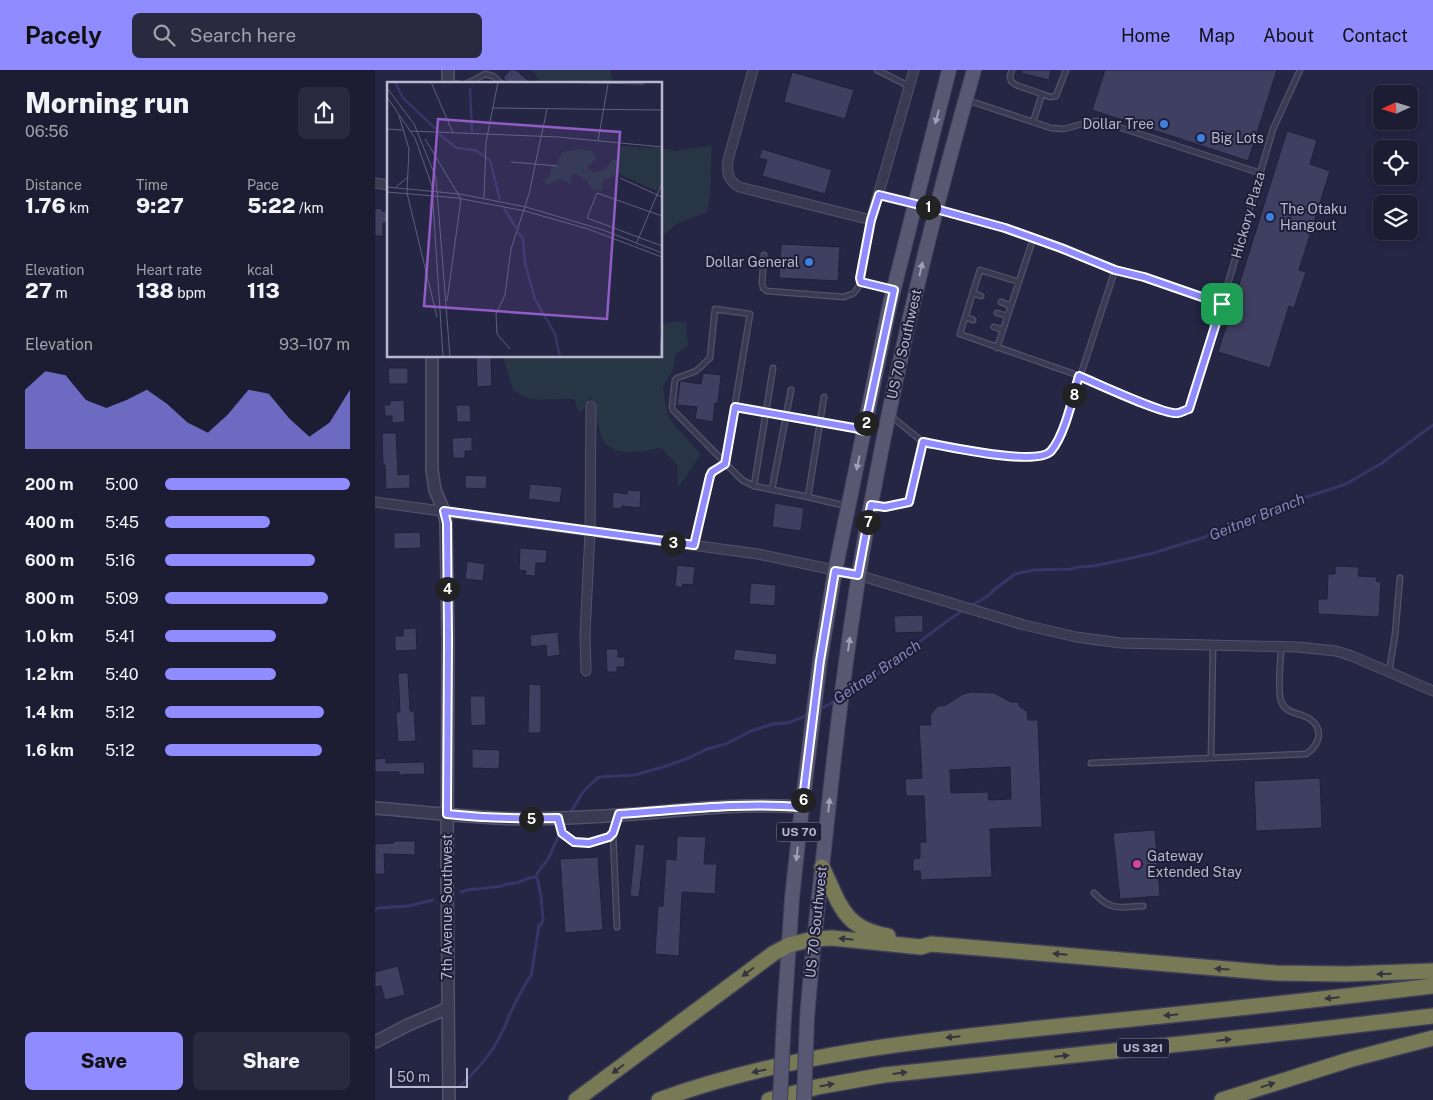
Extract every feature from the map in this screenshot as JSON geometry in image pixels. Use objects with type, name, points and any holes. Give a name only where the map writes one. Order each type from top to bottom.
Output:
[{"type":"highway","points":[[821,867],[840,907],[850,920],[871,932],[881,935],[921,940],[931,944],[1276,973],[1361,974],[1433,971]]},
{"type":"highway","points":[[576,1100],[774,953],[789,945],[813,939],[832,938],[921,947],[931,944]]},
{"type":"highway","name":"US 321","points":[[659,1100],[752,1072],[869,1048],[943,1038],[1260,1006],[1433,986]]},
{"type":"highway","name":"US 321","points":[[769,1100],[817,1087],[883,1075],[1433,1016]]},
{"type":"highway","points":[[1222,1100],[1352,1059],[1433,1038]]},
{"type":"main road","name":"US 70 Southwest","points":[[780,1100],[783,1018],[789,945],[802,807],[820,661],[835,571],[894,290],[949,70]]},
{"type":"main road","name":"US 70 Southwest","points":[[804,1100],[807,1019],[813,939],[832,770],[858,575],[888,414],[936,209],[974,70]]},
{"type":"street","points":[[753,70],[728,160],[728,175],[732,182],[739,187],[871,220],[914,70]]},
{"type":"street","points":[[879,195],[936,209]]},
{"type":"street","name":"7th Avenue Southwest","points":[[432,358],[432,470],[435,490],[447,523],[449,1100]]},
{"type":"street","points":[[586,671],[585,634],[590,532],[591,406]]},
{"type":"street","points":[[375,502],[758,554],[858,575],[1024,625],[1076,637],[1121,643],[1281,646],[1336,651],[1433,691]]},
{"type":"street","points":[[375,808],[484,818],[529,819],[734,805],[802,807]]},
{"type":"street","points":[[375,1042],[448,1008]]},
{"type":"lane","points":[[877,70],[909,86]]},
{"type":"lane","points":[[1012,70],[1011,82],[1050,97],[1056,96],[1066,70]]},
{"type":"lane","name":"Hickory Plaza","points":[[966,317],[960,334],[1079,376],[1161,410],[1177,414],[1189,409],[1273,129],[1300,70]]},
{"type":"lane","points":[[470,82],[485,74],[493,76],[500,82]]},
{"type":"lane","points":[[1033,122],[1042,94]]},
{"type":"lane","points":[[965,100],[1051,128],[1064,129],[1100,121],[1260,173]]},
{"type":"lane","points":[[936,209],[1005,228],[1115,270],[1153,280],[1222,304]]},
{"type":"lane","points":[[764,254],[762,282],[763,288],[767,291],[844,297],[854,293],[861,282],[860,272],[871,220]]},
{"type":"lane","points":[[997,348],[1033,239]]},
{"type":"lane","points":[[973,320],[966,317],[980,270],[1019,282]]},
{"type":"lane","points":[[888,414],[923,442],[1015,457],[1037,457],[1050,453],[1060,438],[1115,270]]},
{"type":"lane","points":[[861,282],[894,290]]},
{"type":"lane","points":[[973,293],[981,296]]},
{"type":"lane","points":[[1001,302],[1011,306]]},
{"type":"lane","points":[[970,305],[977,307]]},
{"type":"lane","points":[[694,545],[710,476],[712,472],[725,464],[750,314],[717,308],[714,310],[710,358],[697,371],[675,380],[673,410],[699,435],[725,464],[739,478],[754,486],[848,506]]},
{"type":"lane","points":[[997,313],[1007,316]]},
{"type":"lane","points":[[994,327],[1003,330]]},
{"type":"lane","points":[[754,486],[773,368]]},
{"type":"lane","points":[[772,489],[791,390]]},
{"type":"lane","points":[[808,497],[824,397]]},
{"type":"lane","points":[[735,407],[864,431]]},
{"type":"lane","points":[[871,505],[885,507],[909,502],[923,442]]},
{"type":"lane","points":[[1389,672],[1395,635],[1400,578]]},
{"type":"lane","points":[[1211,758],[1213,645]]},
{"type":"lane","points":[[1091,763],[1307,754],[1317,744],[1319,736],[1315,723],[1311,719],[1304,715],[1292,713],[1281,702],[1281,646]]},
{"type":"lane","points":[[617,927],[613,833],[619,814]]},
{"type":"lane","points":[[558,818],[562,833],[574,842],[589,843],[609,837],[613,833]]},
{"type":"lane","points":[[1094,894],[1111,907],[1143,906]]},
{"type":"shaded area","points":[[528,70],[611,70],[613,82],[538,82],[535,73]]},
{"type":"shaded area","points":[[712,146],[710,194],[707,212],[679,223],[663,235],[663,148],[676,151]]},
{"type":"shaded area","points":[[686,322],[688,346],[675,355],[673,371],[663,386],[670,420],[701,454],[678,488],[677,464],[661,448],[639,452],[623,452],[609,447],[604,442],[591,397],[581,413],[577,409],[575,400],[542,400],[524,397],[513,390],[504,358],[663,358],[663,324]]},
{"type":"building","points":[[510,70],[516,70],[530,82],[508,82],[503,78]]},
{"type":"building","points":[[1022,70],[1051,70],[1049,80],[1021,73]]},
{"type":"building","points":[[1105,70],[1277,70],[1248,161],[1092,110]]},
{"type":"building","points":[[792,72],[854,90],[845,119],[784,102]]},
{"type":"building","points":[[1287,131],[1317,140],[1310,164],[1330,171],[1299,270],[1306,272],[1294,308],[1289,306],[1270,368],[1218,352]]},
{"type":"building","points":[[762,149],[832,170],[825,194],[762,176],[767,160],[759,158]]},
{"type":"building","points":[[382,208],[382,211],[387,211],[387,223],[383,223],[383,236],[375,236],[375,209]]},
{"type":"building","name":"Dollar General","points":[[781,244],[840,247],[838,281],[779,278]]},
{"type":"building","points":[[476,358],[491,358],[492,386],[477,387]]},
{"type":"building","points":[[388,368],[408,368],[408,384],[389,384]]},
{"type":"building","points":[[703,373],[721,375],[718,403],[715,403],[713,422],[695,419],[697,407],[677,405],[680,381],[701,384]]},
{"type":"building","points":[[404,400],[405,422],[392,423],[392,416],[385,416],[384,405],[390,405],[390,401]]},
{"type":"building","points":[[456,405],[470,405],[471,422],[457,422]]},
{"type":"building","points":[[382,433],[396,433],[398,475],[410,474],[410,488],[386,489]]},
{"type":"building","points":[[472,437],[472,451],[465,451],[465,458],[453,458],[452,438]]},
{"type":"building","points":[[465,475],[487,476],[486,489],[465,488]]},
{"type":"building","points":[[530,484],[562,487],[560,503],[528,499]]},
{"type":"building","points":[[628,490],[641,491],[640,508],[622,506],[621,509],[612,508],[613,492],[627,494]]},
{"type":"building","points":[[775,503],[804,508],[801,531],[772,527]]},
{"type":"building","points":[[420,532],[421,548],[394,549],[394,533]]},
{"type":"building","points":[[520,548],[547,550],[546,563],[536,563],[535,576],[525,575],[526,571],[519,570]]},
{"type":"building","points":[[467,561],[485,564],[483,581],[465,579]]},
{"type":"building","points":[[677,565],[695,567],[693,585],[683,584],[682,588],[675,586]]},
{"type":"building","points":[[1335,566],[1359,567],[1358,576],[1377,577],[1376,581],[1381,582],[1379,617],[1318,614],[1318,599],[1327,599],[1328,574],[1335,574]]},
{"type":"building","points":[[751,583],[776,585],[775,606],[749,604]]},
{"type":"building","points":[[923,615],[923,632],[895,633],[894,616]]},
{"type":"building","points":[[416,628],[417,650],[395,651],[395,636],[403,636],[403,629]]},
{"type":"building","points":[[558,632],[560,655],[547,657],[546,645],[531,647],[530,635]]},
{"type":"building","points":[[606,649],[618,649],[618,657],[625,657],[625,667],[617,667],[617,672],[607,672]]},
{"type":"building","points":[[735,649],[777,654],[776,665],[733,660]]},
{"type":"building","points":[[398,673],[408,673],[410,711],[414,711],[416,741],[398,742],[396,712],[400,712]]},
{"type":"building","points":[[529,684],[541,685],[541,733],[528,733]]},
{"type":"building","points":[[971,692],[994,693],[1011,702],[1019,702],[1019,706],[1027,711],[1028,720],[1038,720],[1042,827],[990,829],[992,877],[921,880],[920,871],[913,871],[913,859],[920,858],[920,842],[926,842],[924,796],[906,796],[905,779],[922,778],[919,725],[931,725],[930,715],[938,706],[946,705],[963,694]],"holes":[[[1010,767],[1011,799],[989,800],[988,792],[951,793],[950,770]]]},
{"type":"building","points":[[470,696],[485,696],[486,725],[471,726]]},
{"type":"building","points":[[472,749],[500,750],[499,769],[472,768]]},
{"type":"building","points":[[386,758],[386,763],[424,762],[425,774],[399,775],[399,772],[375,772],[375,759]]},
{"type":"building","points":[[1320,778],[1322,828],[1256,831],[1254,781]]},
{"type":"building","name":"Gateway Extended Stay","points":[[1155,830],[1160,896],[1120,899],[1113,833]]},
{"type":"building","points":[[677,836],[706,837],[704,864],[717,864],[715,894],[682,892],[679,956],[655,954],[658,906],[663,906],[666,859],[676,860]]},
{"type":"building","points":[[394,841],[415,841],[415,855],[384,854],[385,874],[375,874],[375,844],[394,843]]},
{"type":"building","points":[[635,844],[645,845],[639,897],[630,896]]},
{"type":"building","points":[[598,857],[603,930],[565,933],[560,859]]},
{"type":"building","points":[[398,966],[405,995],[385,1000],[381,986],[375,987],[375,972]]},
{"type":"waterway","name":"Geitner Branch","points":[[970,606],[988,596],[1015,574],[1034,570],[1094,566],[1150,554],[1205,537],[1279,506],[1346,484],[1382,463],[1433,425]]},
{"type":"waterway","name":"Geitner Branch","points":[[846,695],[877,675],[965,609]]},
{"type":"waterway","name":"Geitner Branch","points":[[818,710],[837,700]]},
{"type":"waterway","name":"Geitner Branch","points":[[569,815],[583,792],[599,777],[635,775],[663,767],[689,758],[707,749],[726,744],[751,731],[773,724],[788,723],[808,715]]},
{"type":"waterway","name":"Geitner Branch","points":[[461,1085],[490,1053],[531,977],[539,925],[541,925],[543,920],[541,895],[536,877],[548,859],[566,820]]},
{"type":"waterway","points":[[461,892],[503,886],[536,877]]},
{"type":"waterway","points":[[375,909],[409,906],[433,900]]},
{"type":"place","name":"Dollar Tree","points":[[1164,124]]},
{"type":"place","name":"Big Lots","points":[[1201,138]]},
{"type":"place","name":"The Otaku Hangout","points":[[1270,217]]},
{"type":"place","name":"Dollar General","points":[[809,262]]},
{"type":"place","name":"Gateway Extended Stay","points":[[1137,864]]},
{"type":"route","points":[[879,195],[1005,228],[1115,270],[1144,277],[1222,304],[1189,409],[1177,414],[1161,410],[1079,376],[1060,438],[1050,453],[1037,457],[1015,457],[923,442],[909,502],[885,507],[871,505],[858,575],[835,571],[820,661],[802,807],[734,805],[619,814],[613,833],[609,837],[589,843],[574,842],[562,833],[558,818],[484,818],[447,814],[447,523],[444,511],[513,522],[694,545],[710,476],[712,472],[725,464],[735,407],[864,431],[894,290],[861,282],[860,278],[871,220],[879,195]]}]
